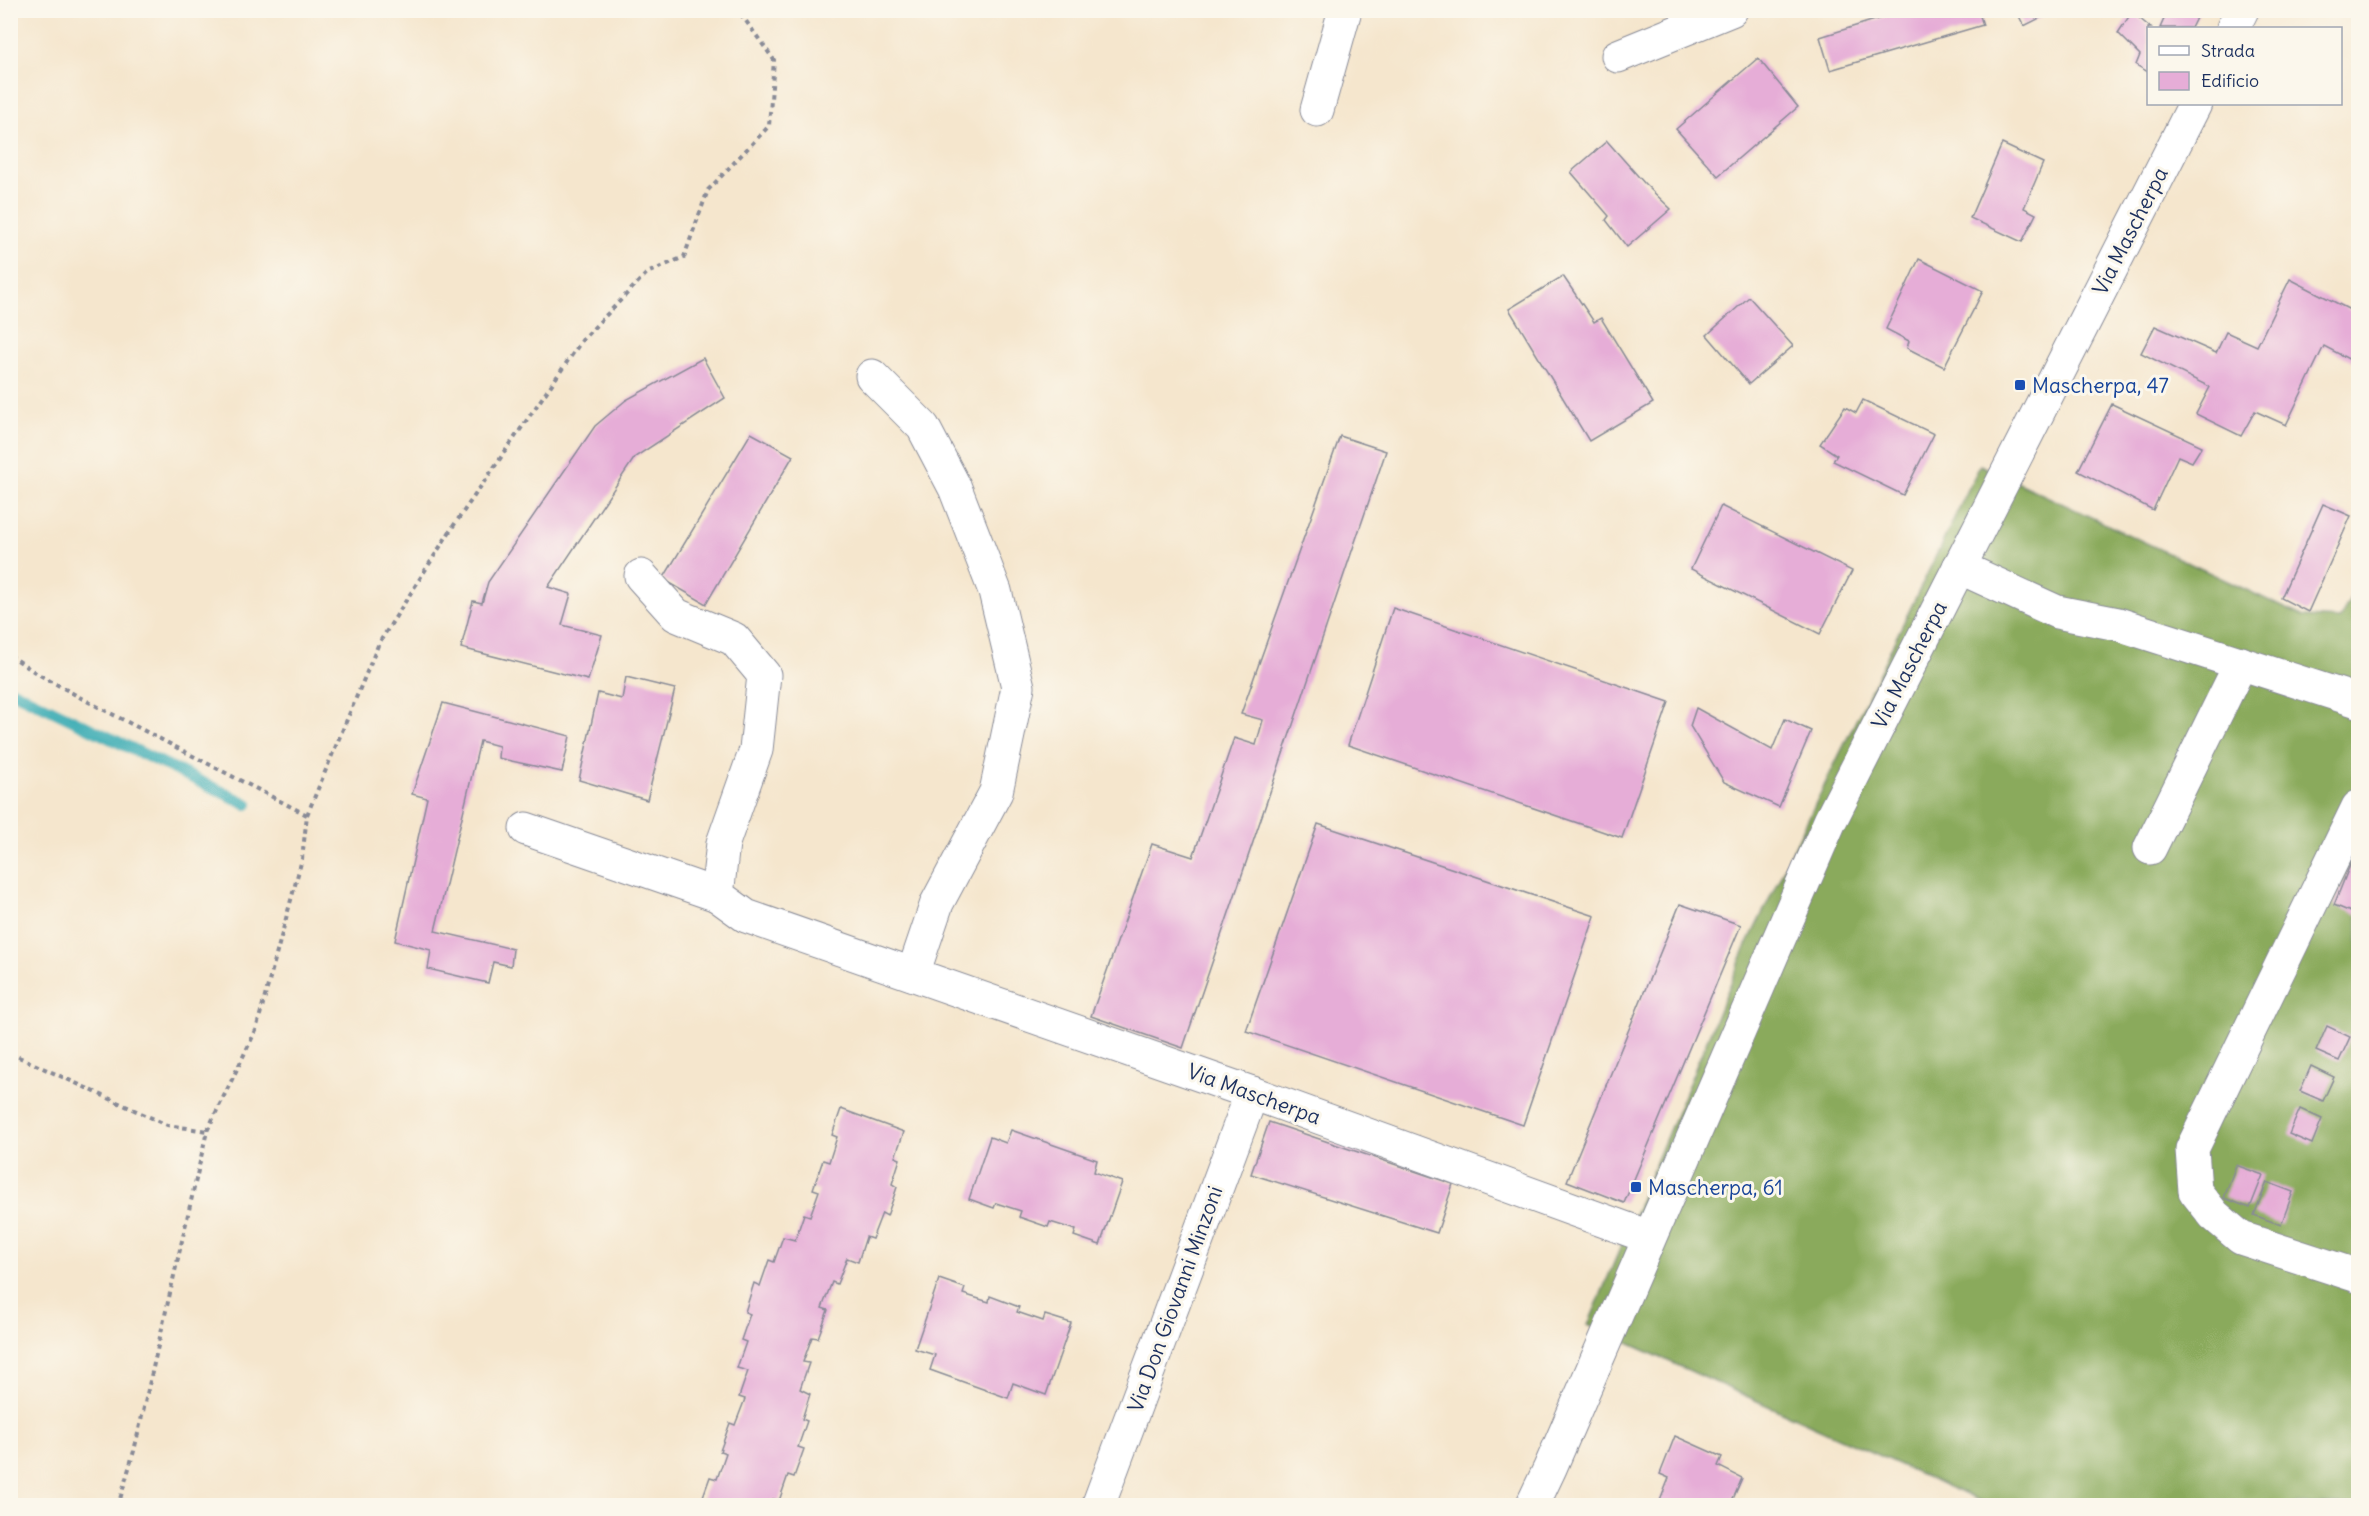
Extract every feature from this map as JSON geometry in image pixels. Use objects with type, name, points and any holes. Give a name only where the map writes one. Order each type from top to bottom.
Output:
[{"type":"street","points":[[1317,110],[1345,10]]},
{"type":"street","points":[[1618,56],[1731,10]]},
{"type":"street","points":[[2234,27],[2242,10]]},
{"type":"street","name":"Via Mascherpa","points":[[1532,1506],[1830,821],[2194,105]]},
{"type":"street","points":[[872,376],[923,426],[955,488],[995,591],[1018,687],[996,792],[937,903],[913,974]]},
{"type":"street","points":[[1959,567],[2057,612],[2118,624],[2358,701]]},
{"type":"street","points":[[641,576],[676,615],[734,639],[765,675],[756,750],[723,843],[717,895]]},
{"type":"street","points":[[2150,848],[2241,663]]},
{"type":"street","points":[[2358,807],[2192,1149],[2195,1191],[2214,1215],[2241,1238],[2358,1276]]},
{"type":"street","name":"Via Mascherpa","points":[[526,829],[717,895],[746,916],[1251,1093],[1649,1238]]},
{"type":"street","name":"Via Don Giovanni Minzoni","points":[[1098,1506],[1251,1093]]},
{"type":"path","points":[[118,1506],[134,1451],[207,1131],[256,1030],[302,858],[308,815],[379,643],[452,528],[583,339],[647,273],[684,257],[708,190],[768,126],[774,60],[738,10]]},
{"type":"path","points":[[10,655],[36,673],[83,699],[308,815]]},
{"type":"path","points":[[10,1053],[168,1125],[207,1131]]},
{"type":"green space","points":[[1980,465],[2304,617],[2340,619],[2358,582],[2358,1505],[1989,1505],[1588,1325],[1745,949]]},
{"type":"building","points":[[1907,10],[1978,10],[1983,25],[1830,70],[1820,37]]},
{"type":"building","points":[[2016,10],[2044,10],[2046,15],[2024,26]]},
{"type":"building","points":[[2168,10],[2200,10],[2192,27],[2160,27]]},
{"type":"building","points":[[2132,12],[2150,27],[2147,27],[2147,71],[2136,65],[2140,55],[2118,33]]},
{"type":"building","points":[[1758,58],[1798,107],[1718,176],[1676,129]]},
{"type":"building","points":[[1607,141],[1671,209],[1627,247],[1606,220],[1609,216],[1571,172]]},
{"type":"building","points":[[2002,144],[2043,163],[2024,208],[2036,214],[2022,242],[1970,218]]},
{"type":"building","points":[[1919,259],[1983,291],[1944,367],[1907,348],[1909,341],[1886,329]]},
{"type":"building","points":[[1563,276],[1594,322],[1601,318],[1653,403],[1589,441],[1509,309]]},
{"type":"building","points":[[2290,279],[2358,314],[2358,364],[2324,346],[2286,425],[2255,411],[2241,436],[2196,414],[2210,387],[2141,353],[2155,326],[2216,353],[2226,332],[2257,346]]},
{"type":"building","points":[[1749,297],[1793,346],[1749,384],[1707,335]]},
{"type":"building","points":[[703,358],[725,398],[635,457],[548,587],[571,594],[562,625],[602,635],[588,680],[461,648],[473,601],[482,603],[488,582],[595,426],[626,400]]},
{"type":"building","points":[[1863,400],[1934,434],[1903,495],[1833,461],[1837,455],[1820,444],[1845,407],[1856,413]]},
{"type":"building","points":[[2112,404],[2202,446],[2192,462],[2178,456],[2153,510],[2078,471]]},
{"type":"building","points":[[751,433],[793,456],[706,604],[663,579]]},
{"type":"building","points":[[1340,436],[1386,451],[1183,1048],[1091,1016],[1152,844],[1193,857],[1234,738],[1256,745],[1263,720],[1241,714]]},
{"type":"building","points":[[2323,504],[2351,516],[2308,612],[2281,598]]},
{"type":"building","points":[[1721,506],[1852,571],[1820,634],[1691,569]]},
{"type":"building","points":[[1393,608],[1669,702],[1622,838],[1348,745]]},
{"type":"building","points":[[626,677],[675,689],[647,800],[579,780],[598,693],[622,699]]},
{"type":"building","points":[[443,703],[570,736],[562,772],[498,758],[499,746],[480,741],[435,931],[513,949],[511,966],[493,962],[488,983],[428,969],[431,950],[395,941],[427,798],[412,794]]},
{"type":"building","points":[[1696,708],[1772,750],[1785,719],[1811,731],[1779,807],[1724,782],[1690,726]]},
{"type":"building","points":[[1318,824],[1595,916],[1523,1125],[1246,1031]]},
{"type":"building","points":[[2358,845],[2358,915],[2334,905]]},
{"type":"building","points":[[1680,904],[1741,925],[1624,1203],[1567,1181]]},
{"type":"building","points":[[2327,1026],[2350,1037],[2339,1061],[2316,1051]]},
{"type":"building","points":[[2311,1066],[2334,1077],[2323,1101],[2300,1091]]},
{"type":"building","points":[[841,1109],[904,1132],[895,1157],[900,1159],[892,1184],[897,1187],[887,1216],[882,1213],[872,1239],[866,1237],[858,1262],[847,1258],[837,1284],[832,1282],[822,1308],[828,1310],[818,1338],[812,1337],[803,1362],[809,1363],[800,1389],[810,1394],[802,1419],[807,1421],[798,1447],[804,1449],[794,1477],[788,1475],[779,1501],[773,1499],[771,1506],[710,1506],[701,1502],[710,1477],[717,1479],[726,1453],[720,1451],[730,1423],[735,1425],[745,1399],[739,1397],[748,1371],[737,1368],[746,1342],[741,1340],[750,1314],[745,1312],[754,1283],[760,1286],[769,1260],[774,1262],[783,1237],[795,1240],[804,1214],[810,1216],[819,1191],[813,1189],[823,1160],[829,1162],[837,1137],[832,1135]]},
{"type":"building","points":[[2300,1109],[2322,1119],[2312,1144],[2289,1134]]},
{"type":"building","points":[[1269,1122],[1453,1184],[1437,1233],[1251,1174]]},
{"type":"building","points":[[1011,1130],[1097,1160],[1094,1172],[1122,1182],[1100,1245],[1074,1236],[1076,1230],[1050,1222],[1048,1227],[1019,1217],[1021,1211],[996,1203],[994,1208],[969,1199],[990,1137],[1006,1143]]},
{"type":"building","points":[[2236,1165],[2263,1175],[2250,1208],[2224,1198]]},
{"type":"building","points":[[2267,1182],[2293,1192],[2281,1225],[2254,1215]]},
{"type":"building","points":[[939,1279],[965,1288],[963,1294],[989,1302],[990,1296],[1019,1307],[1017,1312],[1043,1321],[1045,1315],[1071,1323],[1046,1395],[1013,1383],[1008,1398],[930,1370],[935,1355],[915,1349]]},
{"type":"building","points":[[1675,1436],[1722,1457],[1718,1466],[1742,1478],[1730,1506],[1658,1506],[1669,1478],[1660,1474]]},
{"type":"waterway","points":[[10,690],[247,804]]},
{"type":"place","name":"Mascherpa, 47","points":[[2020,385]]},
{"type":"place","name":"Mascherpa, 61","points":[[1636,1187]]}]
